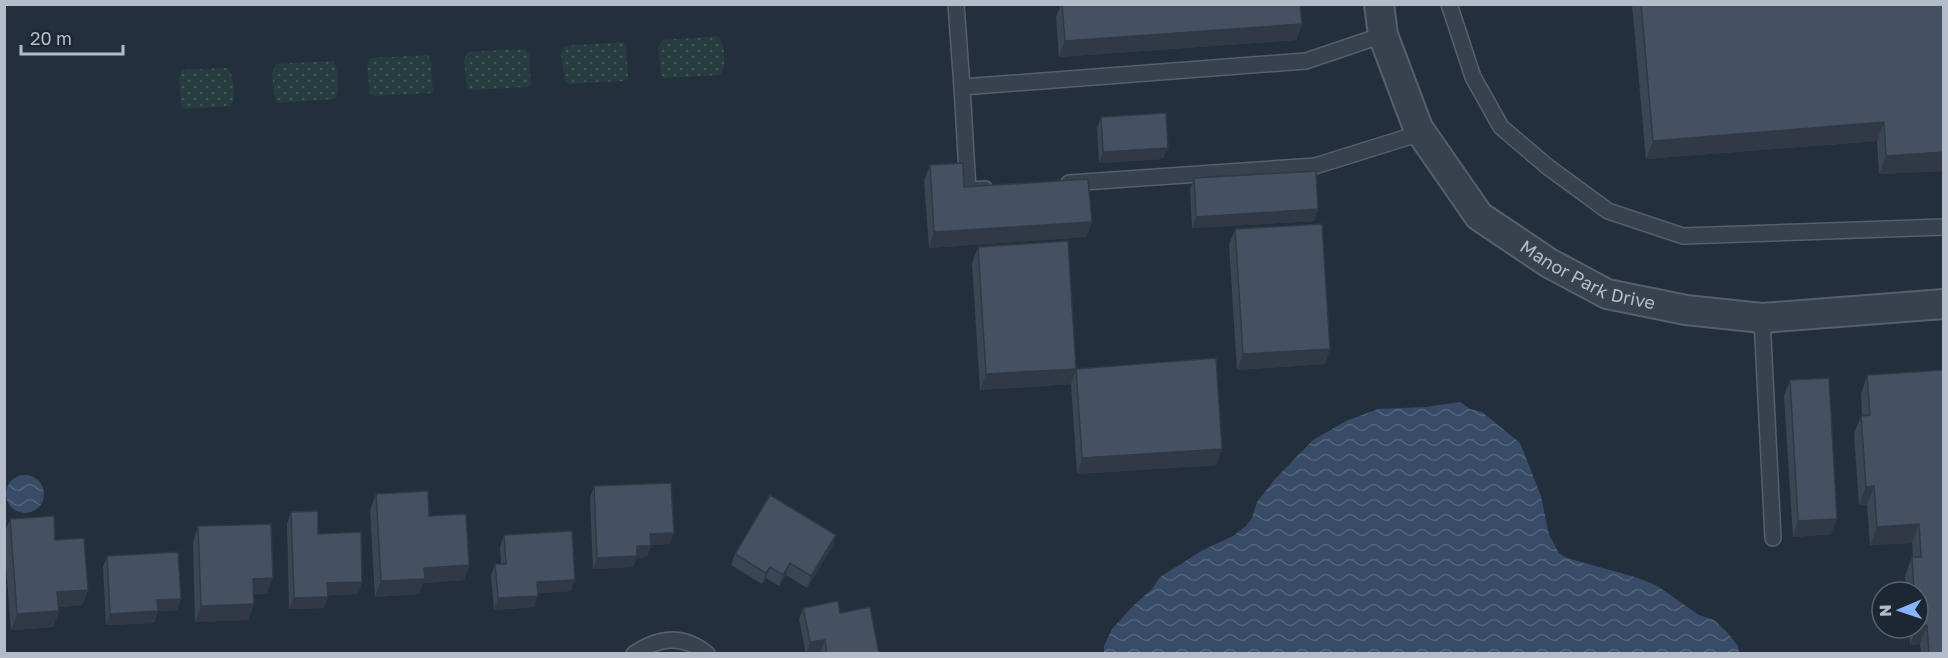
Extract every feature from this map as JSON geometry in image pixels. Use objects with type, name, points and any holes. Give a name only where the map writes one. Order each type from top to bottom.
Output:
[{"type":"street","name":"Manor Park Drive","points":[[1379,4],[1383,35],[1418,128],[1479,216],[1549,263],[1607,294],[1686,310],[1762,318],[1944,304]]},
{"type":"lane","points":[[956,4],[968,190],[1004,187]]},
{"type":"lane","points":[[1449,4],[1473,77],[1501,127],[1548,167],[1608,211],[1683,236],[1944,227]]},
{"type":"lane","points":[[962,87],[1306,61],[1383,35]]},
{"type":"lane","points":[[1052,184],[1315,166],[1421,133]]},
{"type":"lane","points":[[1762,318],[1773,538]]},
{"type":"lane","points":[[634,654],[648,644],[664,640],[680,640],[696,645],[706,654]]},
{"type":"green space","points":[[719,36],[724,56],[721,75],[664,78],[661,75],[658,48],[662,40]]},
{"type":"green space","points":[[623,42],[626,48],[628,78],[625,81],[568,84],[565,82],[561,54],[565,46]]},
{"type":"green space","points":[[526,49],[529,54],[531,84],[528,87],[470,90],[467,88],[464,60],[468,52]]},
{"type":"green space","points":[[428,55],[431,61],[433,91],[431,93],[373,96],[370,94],[367,66],[370,58]]},
{"type":"green space","points":[[333,61],[338,80],[335,99],[278,103],[275,100],[272,73],[276,64]]},
{"type":"green space","points":[[228,68],[234,87],[231,106],[184,109],[181,106],[179,79],[182,70]]},
{"type":"water","points":[[1460,402],[1470,409],[1482,412],[1520,443],[1541,496],[1549,535],[1559,553],[1567,558],[1656,585],[1699,615],[1714,620],[1738,646],[1739,653],[1104,653],[1104,646],[1112,629],[1152,589],[1160,577],[1203,550],[1233,536],[1246,526],[1252,518],[1257,502],[1276,478],[1313,440],[1346,421],[1378,409],[1426,407]]},
{"type":"water","points":[[25,475],[39,480],[44,494],[39,508],[25,513],[11,508],[6,494],[11,480]]},
{"type":"building","points":[[1062,4],[1300,4],[1302,24],[1065,41]]},
{"type":"building","points":[[1641,4],[1944,4],[1944,152],[1886,156],[1884,122],[1653,141]]},
{"type":"building","points":[[1166,113],[1168,148],[1103,152],[1101,117]]},
{"type":"building","points":[[963,163],[964,187],[1088,179],[1092,222],[934,232],[930,165]]},
{"type":"building","points":[[1316,171],[1318,209],[1196,217],[1194,178]]},
{"type":"building","points":[[1322,224],[1330,349],[1243,354],[1235,229]]},
{"type":"building","points":[[1068,241],[1076,369],[986,374],[978,247]]},
{"type":"building","points":[[1216,358],[1222,449],[1082,458],[1076,369]]},
{"type":"building","points":[[1944,370],[1944,654],[1929,654],[1930,580],[1913,580],[1912,557],[1921,557],[1919,524],[1877,527],[1874,486],[1866,487],[1861,416],[1870,415],[1867,375]]},
{"type":"building","points":[[1829,378],[1837,519],[1798,521],[1790,380]]},
{"type":"building","points":[[671,483],[674,533],[650,534],[651,546],[637,546],[637,556],[597,558],[594,486]]},
{"type":"building","points":[[428,491],[429,516],[466,514],[469,565],[424,568],[425,579],[381,581],[376,494]]},
{"type":"building","points":[[770,495],[836,535],[811,576],[790,563],[783,575],[770,567],[766,573],[735,554]]},
{"type":"building","points":[[318,511],[318,534],[361,532],[362,582],[327,583],[328,597],[294,598],[291,512]]},
{"type":"building","points":[[54,516],[55,540],[84,538],[88,590],[57,592],[59,611],[17,614],[10,519]]},
{"type":"building","points":[[271,524],[273,578],[253,579],[254,604],[201,606],[198,526]]},
{"type":"building","points":[[572,531],[575,580],[537,582],[538,596],[498,598],[495,564],[506,564],[504,535]]},
{"type":"building","points":[[178,552],[181,599],[157,600],[158,611],[110,614],[107,556]]},
{"type":"building","points":[[838,601],[840,613],[870,607],[879,654],[827,654],[825,640],[810,642],[803,608]]}]
